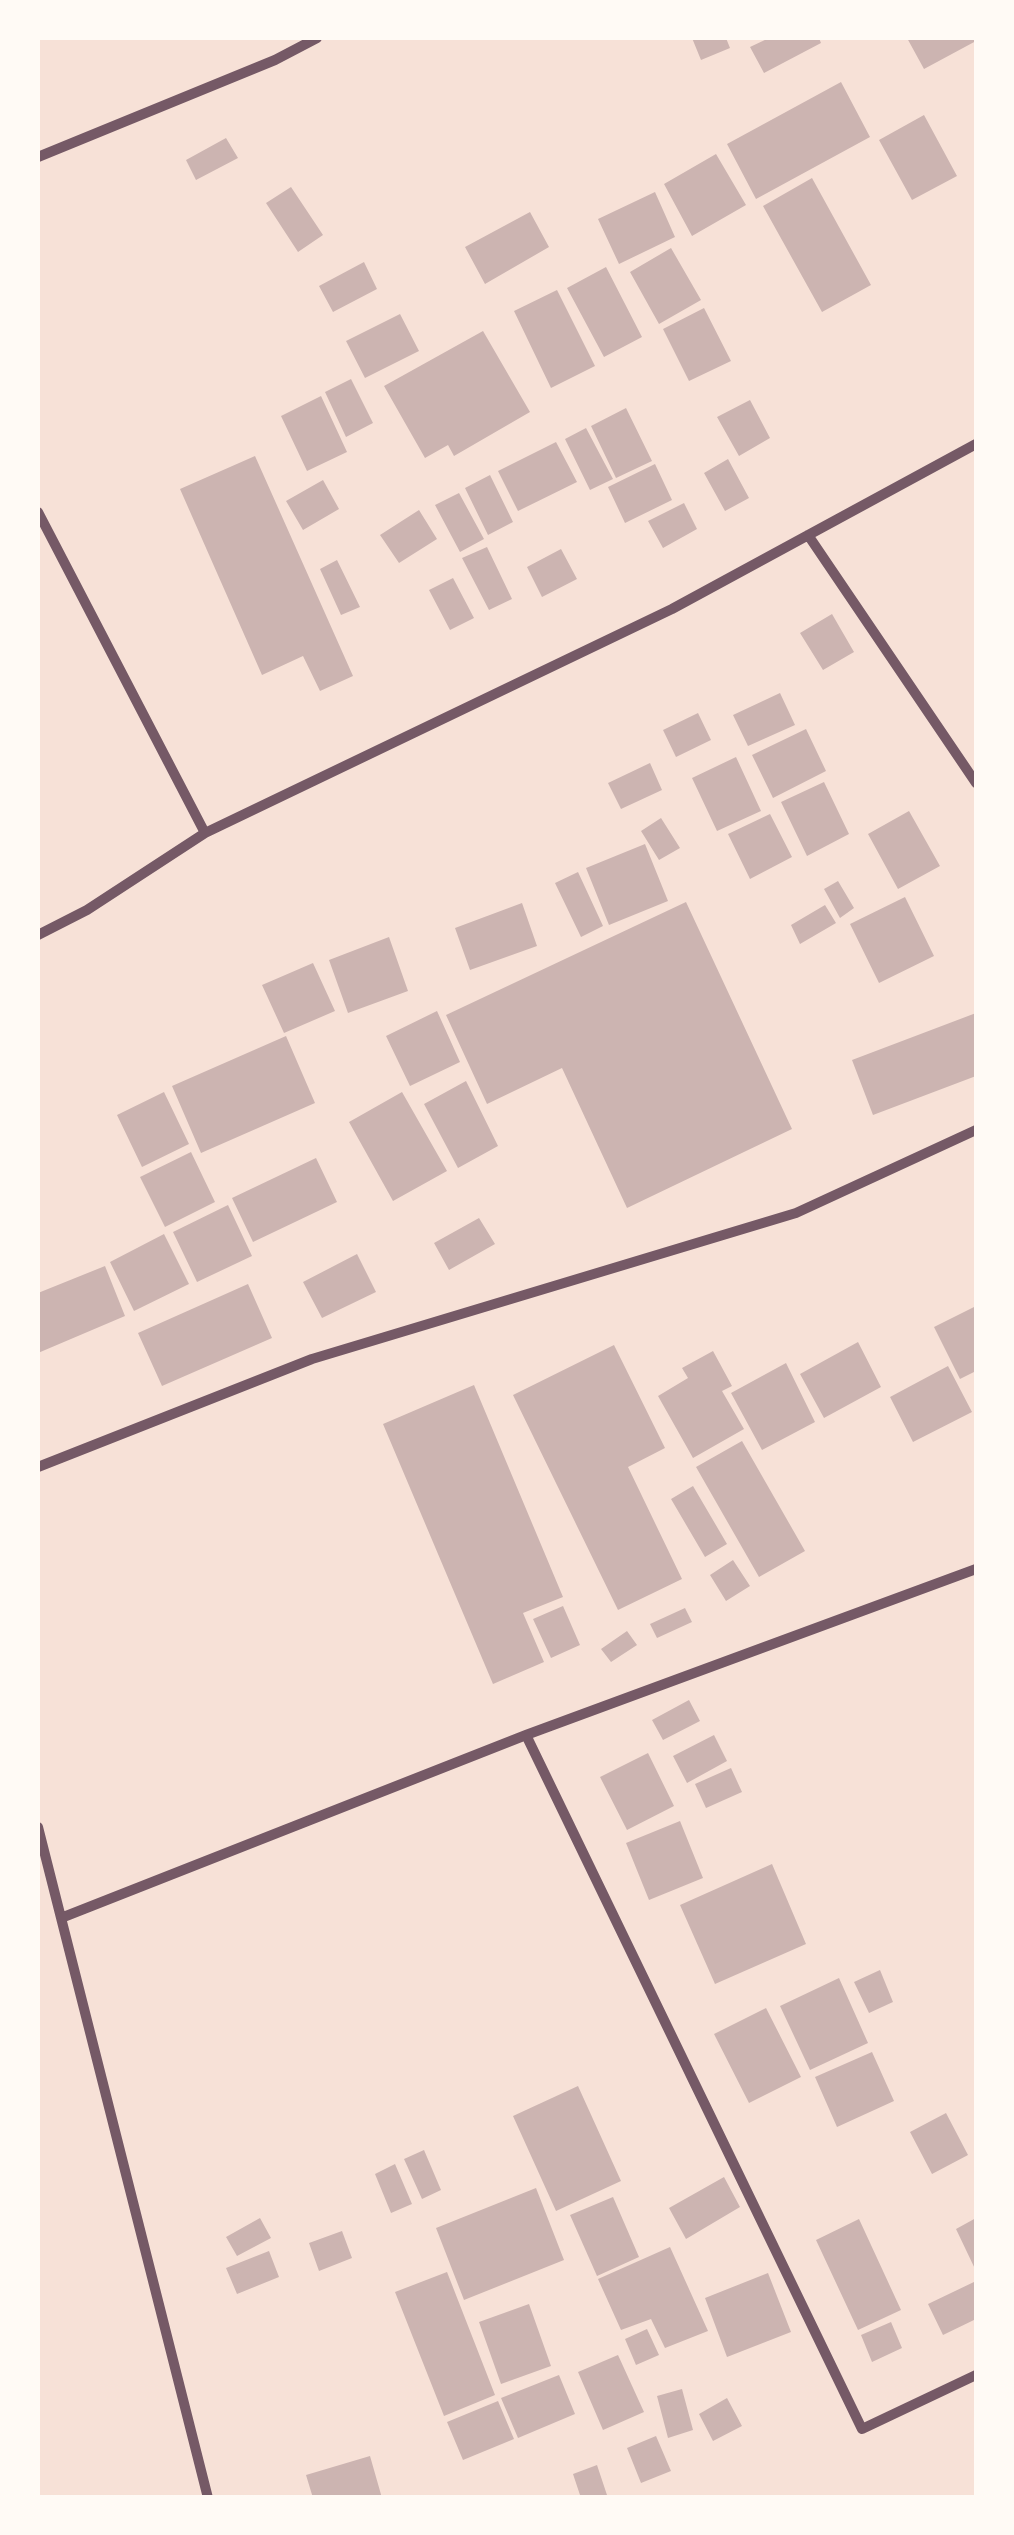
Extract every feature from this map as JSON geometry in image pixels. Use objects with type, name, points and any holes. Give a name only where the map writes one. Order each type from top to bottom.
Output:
[{"type":"street","points":[[38,158],[276,60],[318,38]]},
{"type":"street","points":[[38,935],[87,910],[205,833],[672,609],[976,444]]},
{"type":"street","points":[[38,512],[205,833]]},
{"type":"street","points":[[808,535],[976,783]]},
{"type":"street","points":[[38,1466],[312,1359],[796,1213],[976,1130]]},
{"type":"street","points":[[61,1918],[526,1735],[976,1569]]},
{"type":"street","points":[[526,1735],[862,2429],[976,2374]]},
{"type":"street","points":[[38,1828],[208,2498]]},
{"type":"building","points":[[692,38],[726,38],[730,48],[701,60]]},
{"type":"building","points":[[769,38],[819,38],[821,43],[764,73],[750,47]]},
{"type":"building","points":[[907,38],[976,38],[976,41],[924,69]]},
{"type":"building","points":[[841,82],[870,137],[756,199],[727,144]]},
{"type":"building","points":[[924,115],[957,176],[912,200],[879,140]]},
{"type":"building","points":[[226,138],[238,158],[196,180],[186,160]]},
{"type":"building","points":[[716,154],[746,205],[692,236],[664,184]]},
{"type":"building","points":[[812,178],[871,285],[822,312],[763,206]]},
{"type":"building","points":[[291,187],[323,235],[298,252],[266,203]]},
{"type":"building","points":[[655,192],[675,237],[619,264],[598,219]]},
{"type":"building","points":[[530,212],[549,247],[485,284],[465,247]]},
{"type":"building","points":[[671,248],[701,300],[659,324],[630,272]]},
{"type":"building","points":[[364,262],[377,289],[333,312],[319,286]]},
{"type":"building","points":[[606,267],[642,337],[604,357],[567,288]]},
{"type":"building","points":[[557,290],[595,366],[551,388],[514,311]]},
{"type":"building","points":[[704,308],[731,361],[689,381],[663,329]]},
{"type":"building","points":[[400,314],[419,351],[365,378],[346,341]]},
{"type":"building","points":[[483,331],[530,412],[454,456],[448,445],[425,458],[384,386]]},
{"type":"building","points":[[351,379],[373,423],[346,437],[325,392]]},
{"type":"building","points":[[321,396],[347,452],[307,471],[281,416]]},
{"type":"building","points":[[750,400],[770,438],[739,456],[717,417]]},
{"type":"building","points":[[626,408],[652,461],[616,478],[591,426]]},
{"type":"building","points":[[586,428],[613,479],[590,490],[565,439]]},
{"type":"building","points":[[556,442],[577,482],[518,511],[498,471]]},
{"type":"building","points":[[255,456],[353,676],[320,691],[303,656],[262,675],[180,489]]},
{"type":"building","points":[[728,459],[749,498],[725,511],[704,473]]},
{"type":"building","points":[[655,464],[672,500],[625,523],[608,487]]},
{"type":"building","points":[[490,475],[513,522],[488,535],[465,488]]},
{"type":"building","points":[[323,480],[339,509],[303,530],[286,501]]},
{"type":"building","points":[[459,493],[484,539],[460,552],[435,505]]},
{"type":"building","points":[[684,503],[697,529],[663,548],[648,521]]},
{"type":"building","points":[[419,510],[437,539],[399,563],[380,535]]},
{"type":"building","points":[[487,547],[512,599],[489,610],[462,558]]},
{"type":"building","points":[[561,549],[577,579],[542,597],[527,567]]},
{"type":"building","points":[[337,560],[360,607],[341,615],[320,569]]},
{"type":"building","points":[[453,578],[474,618],[450,630],[429,590]]},
{"type":"building","points":[[832,614],[854,652],[823,670],[800,633]]},
{"type":"building","points":[[780,693],[795,725],[748,746],[733,715]]},
{"type":"building","points":[[698,713],[711,740],[676,757],[663,730]]},
{"type":"building","points":[[806,729],[826,771],[773,798],[752,755]]},
{"type":"building","points":[[736,757],[761,811],[717,831],[692,778]]},
{"type":"building","points":[[650,763],[662,790],[621,809],[608,783]]},
{"type":"building","points":[[824,782],[849,834],[807,856],[781,802]]},
{"type":"building","points":[[909,811],[940,866],[898,889],[868,834]]},
{"type":"building","points":[[770,814],[792,857],[750,879],[728,834]]},
{"type":"building","points":[[661,818],[680,848],[659,860],[641,831]]},
{"type":"building","points":[[645,844],[668,901],[609,925],[586,868]]},
{"type":"building","points":[[578,872],[603,926],[581,937],[555,883]]},
{"type":"building","points":[[838,881],[854,908],[840,918],[824,889]]},
{"type":"building","points":[[905,897],[934,956],[879,983],[850,924]]},
{"type":"building","points":[[686,902],[792,1129],[627,1208],[562,1068],[487,1104],[446,1015]]},
{"type":"building","points":[[522,903],[537,946],[470,970],[455,928]]},
{"type":"building","points":[[825,905],[836,923],[800,944],[791,925]]},
{"type":"building","points":[[389,937],[408,991],[348,1013],[329,960]]},
{"type":"building","points":[[313,963],[335,1011],[284,1033],[262,985]]},
{"type":"building","points":[[437,1011],[460,1062],[410,1086],[386,1036]]},
{"type":"building","points":[[976,1013],[976,1076],[873,1115],[852,1060]]},
{"type":"building","points":[[286,1036],[315,1103],[201,1153],[172,1086]]},
{"type":"building","points":[[466,1081],[498,1146],[458,1168],[424,1104]]},
{"type":"building","points":[[164,1092],[189,1144],[142,1167],[117,1115]]},
{"type":"building","points":[[402,1092],[447,1171],[393,1201],[349,1122]]},
{"type":"building","points":[[191,1152],[215,1202],[165,1227],[140,1177]]},
{"type":"building","points":[[316,1158],[337,1202],[253,1242],[232,1198]]},
{"type":"building","points":[[228,1205],[252,1256],[197,1282],[173,1232]]},
{"type":"building","points":[[479,1218],[495,1244],[449,1270],[434,1243]]},
{"type":"building","points":[[164,1234],[189,1284],[134,1311],[110,1262]]},
{"type":"building","points":[[357,1254],[376,1292],[322,1318],[303,1282]]},
{"type":"building","points":[[105,1266],[125,1316],[38,1353],[38,1293]]},
{"type":"building","points":[[248,1284],[272,1338],[162,1386],[138,1333]]},
{"type":"building","points":[[976,1306],[976,1371],[960,1379],[934,1327]]},
{"type":"building","points":[[858,1342],[881,1387],[824,1418],[800,1374]]},
{"type":"building","points":[[614,1345],[665,1448],[628,1467],[682,1579],[618,1610],[513,1395]]},
{"type":"building","points":[[713,1351],[732,1386],[722,1391],[744,1429],[693,1458],[658,1396],[688,1378],[682,1368]]},
{"type":"building","points":[[786,1363],[815,1422],[762,1450],[731,1393]]},
{"type":"building","points":[[948,1366],[972,1412],[913,1442],[890,1397]]},
{"type":"building","points":[[474,1385],[563,1597],[523,1613],[544,1662],[493,1684],[383,1424]]},
{"type":"building","points":[[742,1441],[805,1551],[759,1577],[696,1467]]},
{"type":"building","points":[[693,1486],[727,1544],[705,1557],[671,1499]]},
{"type":"building","points":[[733,1560],[750,1586],[726,1601],[710,1575]]},
{"type":"building","points":[[563,1606],[580,1645],[551,1658],[533,1619]]},
{"type":"building","points":[[685,1608],[692,1622],[657,1638],[650,1624]]},
{"type":"building","points":[[627,1631],[637,1645],[611,1662],[601,1649]]},
{"type":"building","points":[[689,1700],[700,1721],[663,1740],[652,1720]]},
{"type":"building","points":[[714,1735],[727,1761],[687,1783],[673,1756]]},
{"type":"building","points":[[648,1753],[674,1806],[627,1830],[600,1777]]},
{"type":"building","points":[[731,1768],[742,1792],[706,1808],[695,1784]]},
{"type":"building","points":[[680,1821],[703,1878],[649,1900],[626,1843]]},
{"type":"building","points":[[772,1864],[806,1944],[715,1984],[680,1905]]},
{"type":"building","points":[[880,1970],[893,2002],[869,2013],[854,1982]]},
{"type":"building","points":[[839,1978],[868,2043],[810,2070],[780,2006]]},
{"type":"building","points":[[766,2008],[801,2077],[749,2103],[714,2034]]},
{"type":"building","points":[[872,2052],[894,2101],[837,2127],[815,2077]]},
{"type":"building","points":[[578,2086],[621,2181],[556,2211],[513,2116]]},
{"type":"building","points":[[946,2113],[968,2155],[932,2174],[910,2132]]},
{"type":"building","points":[[424,2150],[441,2190],[422,2199],[404,2159]]},
{"type":"building","points":[[395,2164],[412,2204],[391,2213],[375,2174]]},
{"type":"building","points":[[724,2177],[740,2207],[686,2239],[669,2208]]},
{"type":"building","points":[[536,2188],[564,2260],[464,2300],[436,2228]]},
{"type":"building","points":[[613,2197],[639,2257],[597,2276],[570,2215]]},
{"type":"building","points":[[260,2218],[271,2238],[237,2256],[226,2237]]},
{"type":"building","points":[[976,2218],[976,2271],[956,2229]]},
{"type":"building","points":[[859,2219],[901,2310],[858,2330],[816,2240]]},
{"type":"building","points":[[342,2231],[352,2258],[319,2271],[309,2243]]},
{"type":"building","points":[[670,2247],[708,2331],[665,2348],[651,2319],[621,2330],[598,2279]]},
{"type":"building","points":[[269,2251],[279,2277],[237,2294],[226,2268]]},
{"type":"building","points":[[447,2272],[495,2395],[444,2416],[395,2292]]},
{"type":"building","points":[[768,2273],[791,2332],[727,2357],[705,2298]]},
{"type":"building","points":[[976,2281],[976,2319],[943,2335],[928,2304]]},
{"type":"building","points":[[529,2304],[551,2366],[501,2384],[479,2322]]},
{"type":"building","points":[[891,2322],[902,2348],[872,2362],[861,2335]]},
{"type":"building","points":[[647,2329],[659,2355],[636,2365],[625,2339]]},
{"type":"building","points":[[618,2355],[644,2412],[603,2430],[578,2372]]},
{"type":"building","points":[[559,2375],[575,2414],[518,2438],[501,2398]]},
{"type":"building","points":[[682,2389],[693,2430],[668,2438],[657,2396]]},
{"type":"building","points":[[727,2398],[742,2426],[713,2441],[699,2414]]},
{"type":"building","points":[[498,2401],[514,2439],[463,2460],[447,2422]]},
{"type":"building","points":[[656,2436],[671,2471],[641,2483],[627,2448]]},
{"type":"building","points":[[370,2456],[382,2498],[313,2498],[306,2475]]},
{"type":"building","points":[[597,2465],[608,2498],[581,2498],[573,2474]]}]
